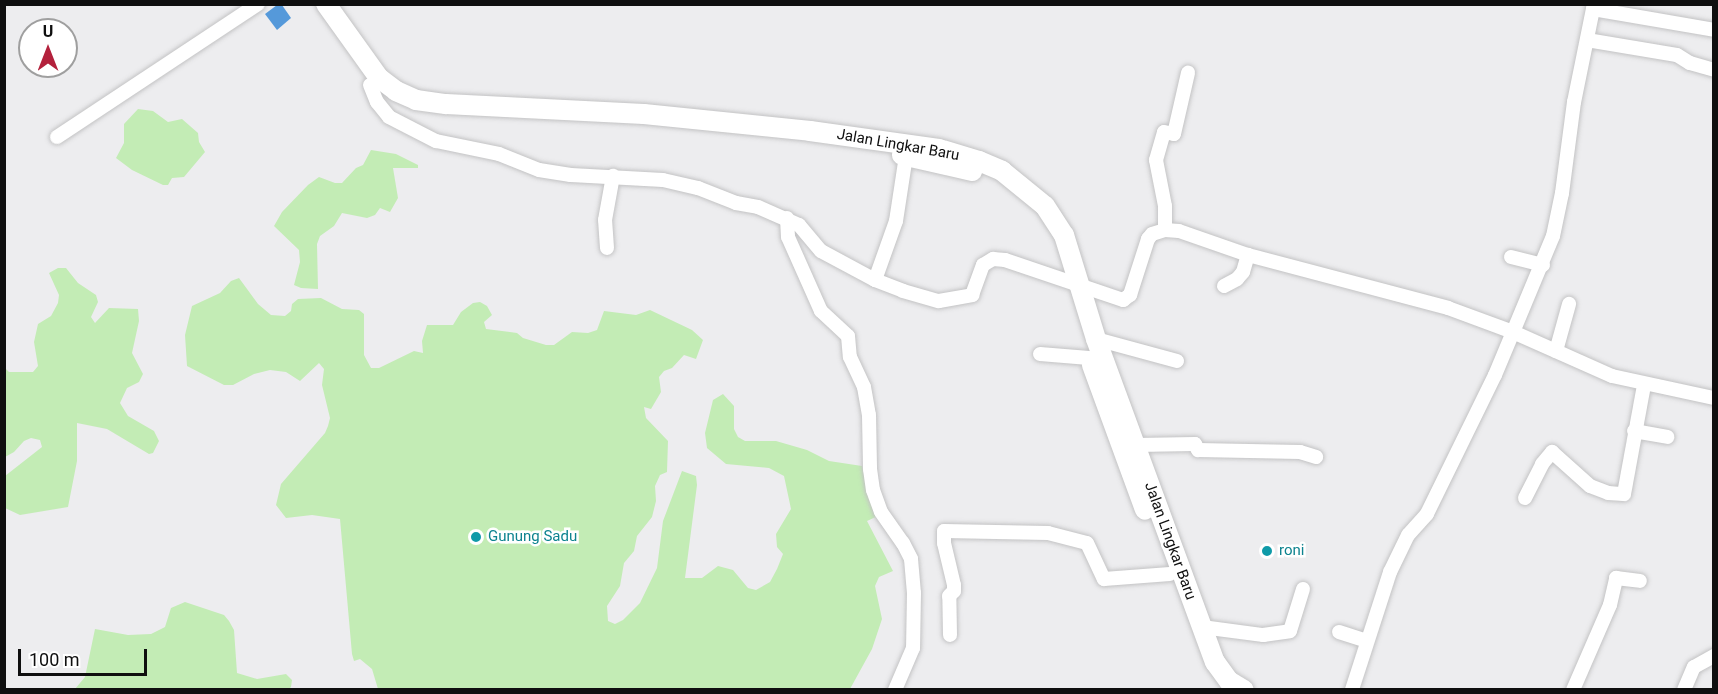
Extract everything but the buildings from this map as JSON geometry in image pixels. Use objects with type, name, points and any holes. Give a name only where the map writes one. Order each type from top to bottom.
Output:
[{"type":"highway","name":"Jalan Lingkar Baru","points":[[312,4],[370,85],[393,101],[420,113],[643,125],[809,142],[906,156],[978,173],[1017,196],[1047,231],[1073,283],[1136,445],[1202,627],[1221,672],[1244,690]]},
{"type":"highway","name":"Jalan Lingkar Baru","points":[[326,4],[379,78],[396,91],[416,99],[446,104],[644,114],[810,130],[939,149],[979,160],[1002,171],[1045,206],[1064,235],[1089,358],[1122,454],[1201,657],[1223,690]]},
{"type":"street","points":[[57,137],[258,4]]},
{"type":"street","points":[[1352,690],[1394,563],[1408,535],[1426,514],[1495,375],[1543,265],[1562,193],[1574,102],[1593,7],[1713,30]]},
{"type":"street","points":[[1587,40],[1672,54],[1713,70]]},
{"type":"street","points":[[1165,230],[1165,206],[1156,160],[1164,132],[1174,134],[1188,73]]},
{"type":"street","points":[[370,85],[377,102],[389,117],[436,141],[499,154],[540,170],[571,175],[663,180],[698,188],[736,203],[758,207],[799,225],[821,251],[875,279],[903,291],[939,302],[972,295],[983,265],[993,259],[1073,283],[1118,300],[1128,298],[1148,239],[1152,234],[1165,230],[1179,231],[1248,255],[1448,308],[1513,332],[1612,376],[1644,385],[1713,398]]},
{"type":"street","points":[[875,279],[896,221],[906,156]]},
{"type":"street","points":[[607,248],[605,220],[613,176]]},
{"type":"street","points":[[787,219],[788,237],[821,311],[848,336],[850,357],[866,396],[873,490],[881,512],[903,543],[910,559],[914,593],[913,648],[895,690]]},
{"type":"street","points":[[1224,286],[1237,279],[1243,272],[1248,255]]},
{"type":"street","points":[[1511,257],[1543,265]]},
{"type":"street","points":[[1556,351],[1569,304]]},
{"type":"street","points":[[1096,339],[1177,361]]},
{"type":"street","points":[[1040,354],[1089,358]]},
{"type":"street","points":[[1525,498],[1542,464],[1552,452],[1590,486],[1608,493],[1624,494],[1644,385]]},
{"type":"street","points":[[1634,431],[1667,437]]},
{"type":"street","points":[[1136,445],[1195,444],[1198,450],[1300,452],[1316,457]]},
{"type":"street","points":[[950,635],[949,596],[954,591],[954,585],[944,543],[944,531],[1048,533],[1087,543],[1104,579],[1170,574]]},
{"type":"street","points":[[1573,690],[1610,605],[1616,578],[1640,581]]},
{"type":"street","points":[[1202,627],[1263,635],[1290,631],[1303,589]]},
{"type":"street","points":[[1339,632],[1367,641]]},
{"type":"street","points":[[1684,690],[1694,667],[1713,656]]},
{"type":"green space","points":[[138,109],[153,111],[168,122],[182,119],[198,133],[199,142],[205,152],[184,177],[172,178],[168,185],[163,185],[132,170],[116,158],[124,143],[124,124]]},
{"type":"green space","points":[[371,150],[396,154],[418,165],[418,168],[393,168],[398,198],[390,212],[380,208],[375,215],[367,218],[342,213],[334,226],[320,236],[317,244],[318,289],[301,288],[294,285],[300,262],[299,250],[274,226],[282,212],[308,185],[319,177],[342,183],[356,168],[363,165]]},
{"type":"green space","points":[[58,268],[66,268],[78,283],[96,295],[98,302],[91,317],[95,323],[109,308],[138,309],[139,321],[132,353],[143,374],[139,382],[127,388],[120,403],[128,416],[154,431],[159,441],[153,453],[149,454],[107,429],[77,423],[77,461],[68,507],[20,515],[5,508],[5,476],[42,447],[40,440],[31,438],[5,457],[5,368],[9,372],[33,372],[38,366],[34,342],[38,324],[51,316],[58,303],[59,295],[49,273]]},
{"type":"green space","points":[[239,278],[258,304],[271,315],[285,316],[298,299],[321,298],[342,309],[359,310],[364,314],[364,355],[371,368],[379,368],[414,351],[423,353],[422,341],[427,325],[453,325],[461,312],[473,303],[480,302],[487,306],[492,315],[484,322],[486,329],[517,333],[523,338],[546,345],[554,345],[572,332],[588,333],[597,330],[604,311],[636,315],[650,310],[692,330],[703,340],[696,359],[684,355],[672,368],[664,371],[659,377],[661,392],[651,409],[644,407],[646,418],[668,441],[667,472],[660,475],[655,486],[656,501],[652,517],[637,536],[634,551],[624,563],[620,586],[607,606],[608,621],[615,624],[623,620],[640,603],[657,568],[663,521],[682,471],[696,476],[697,485],[685,578],[702,578],[718,566],[733,570],[748,588],[756,590],[770,582],[777,569],[783,554],[777,547],[776,534],[791,509],[784,476],[769,468],[726,464],[707,448],[705,433],[713,400],[723,394],[734,406],[734,429],[738,437],[745,441],[776,441],[807,450],[829,461],[862,466],[870,495],[880,515],[867,521],[893,571],[879,577],[875,586],[882,619],[872,649],[850,689],[378,689],[372,669],[360,659],[354,661],[352,654],[340,519],[312,515],[286,518],[276,505],[281,484],[325,433],[328,426],[330,418],[322,385],[324,369],[319,363],[300,381],[286,372],[270,370],[254,374],[233,385],[224,385],[187,366],[185,335],[192,306],[220,293],[231,281]]},
{"type":"green space","points":[[185,602],[224,615],[229,621],[234,630],[237,673],[257,679],[286,674],[292,680],[291,687],[288,690],[75,689],[85,677],[95,629],[128,635],[151,634],[165,627],[171,608]]},
{"type":"water","points":[[277,5],[282,5],[291,18],[277,30],[265,14]]},
{"type":"place","name":"Gunung Sadu","points":[[476,537]]},
{"type":"place","name":"roni","points":[[1267,551]]}]
